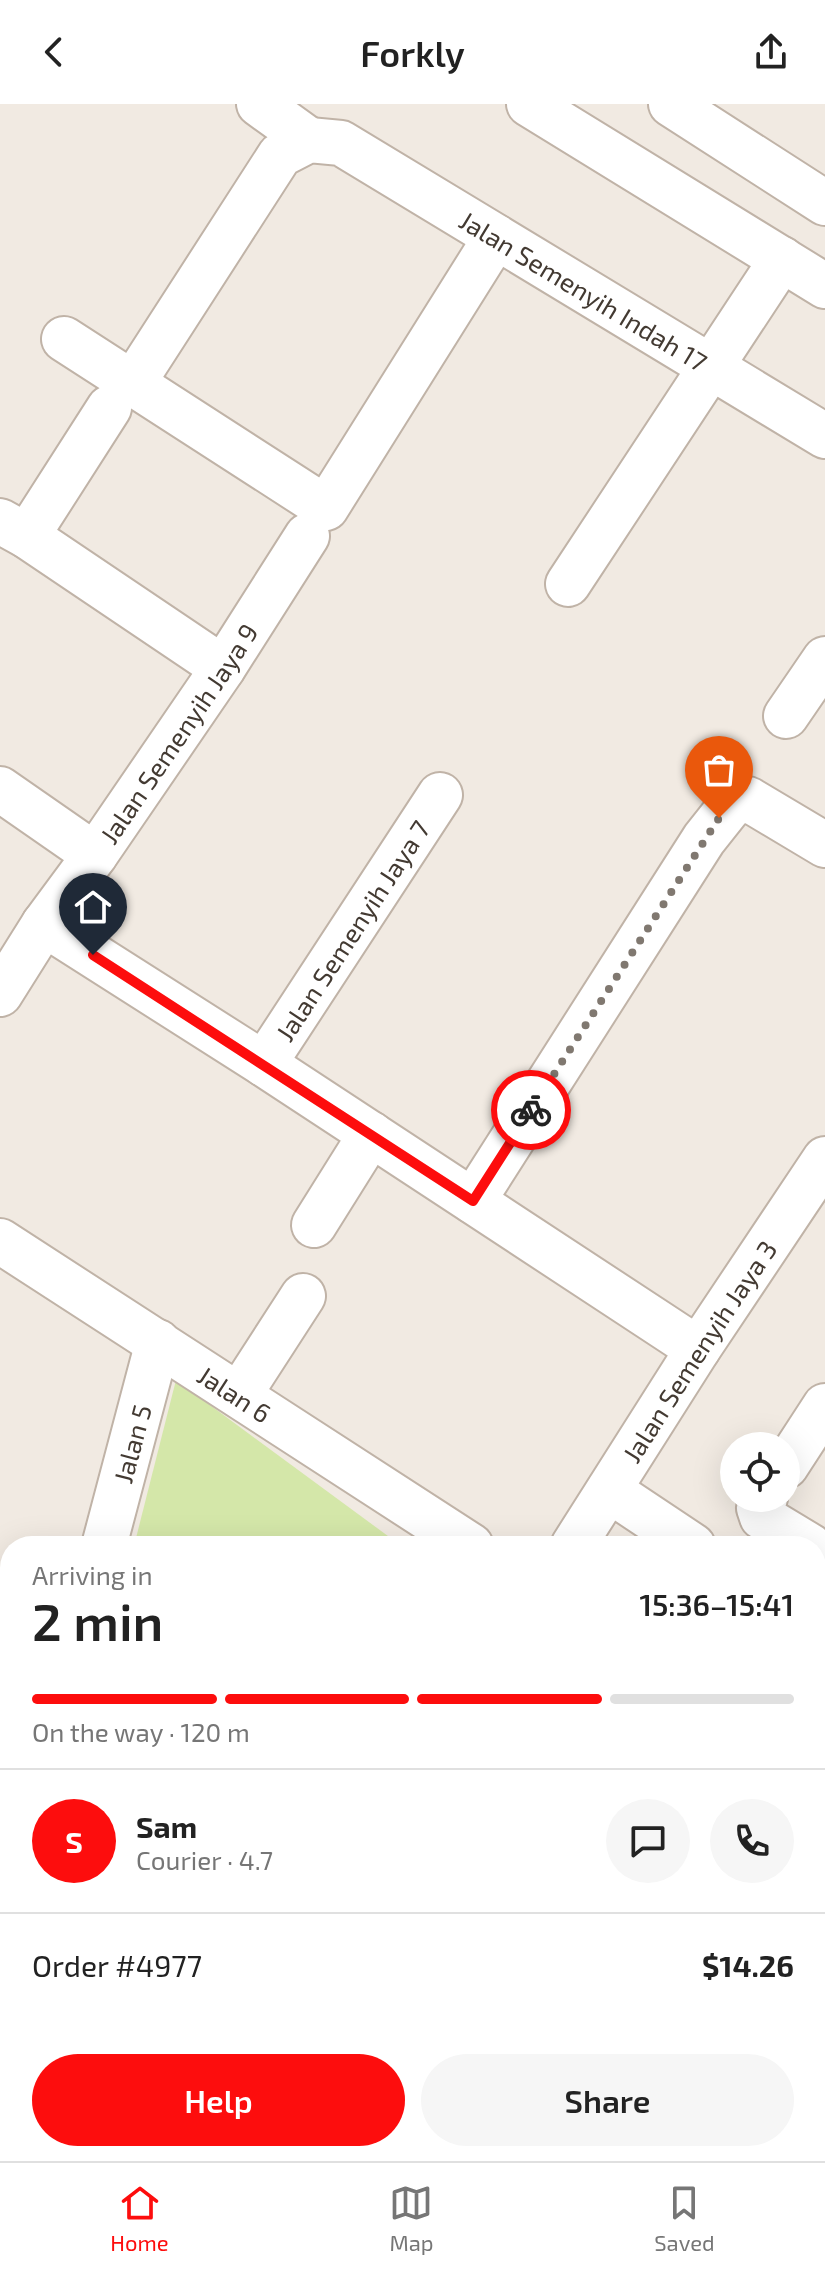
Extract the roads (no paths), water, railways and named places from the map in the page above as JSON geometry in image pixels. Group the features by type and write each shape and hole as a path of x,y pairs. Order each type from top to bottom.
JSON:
{"street":[{"name":"Jalan Semenyih Indah 17","path":"259,104 496,237 825,436"},
{"path":"529,104 825,286"},
{"path":"688,109 825,203"},
{"path":"223,668 14,528 121,396 280,155 325,141"},
{"name":"Jalan Semenyih Jaya 9","path":"44,924 223,668 496,237"},
{"path":"568,584 782,259"},
{"path":"64,339 121,396 316,522"},
{"path":"786,716 825,659"},
{"path":"0,789 95,855"},
{"name":"Jalan Semenyih Jaya 7","path":"264,1064 440,795"},
{"path":"473,1201 711,829 731,805 748,799 825,845"},
{"path":"0,994 44,924 264,1064 698,1349"},
{"path":"314,1225 371,1134"},
{"name":"Jalan Semenyih Jaya 3","path":"579,1536 698,1349 805,1214 825,1159"},
{"name":"Jalan 6","path":"0,1241 456,1536"},
{"path":"239,1395 303,1296"},
{"name":"Jalan 5","path":"107,1536 158,1342"},
{"path":"800,1444 825,1406"},
{"path":"609,1490 678,1536"},
{"path":"760,1512 762,1517 793,1536"}]}
